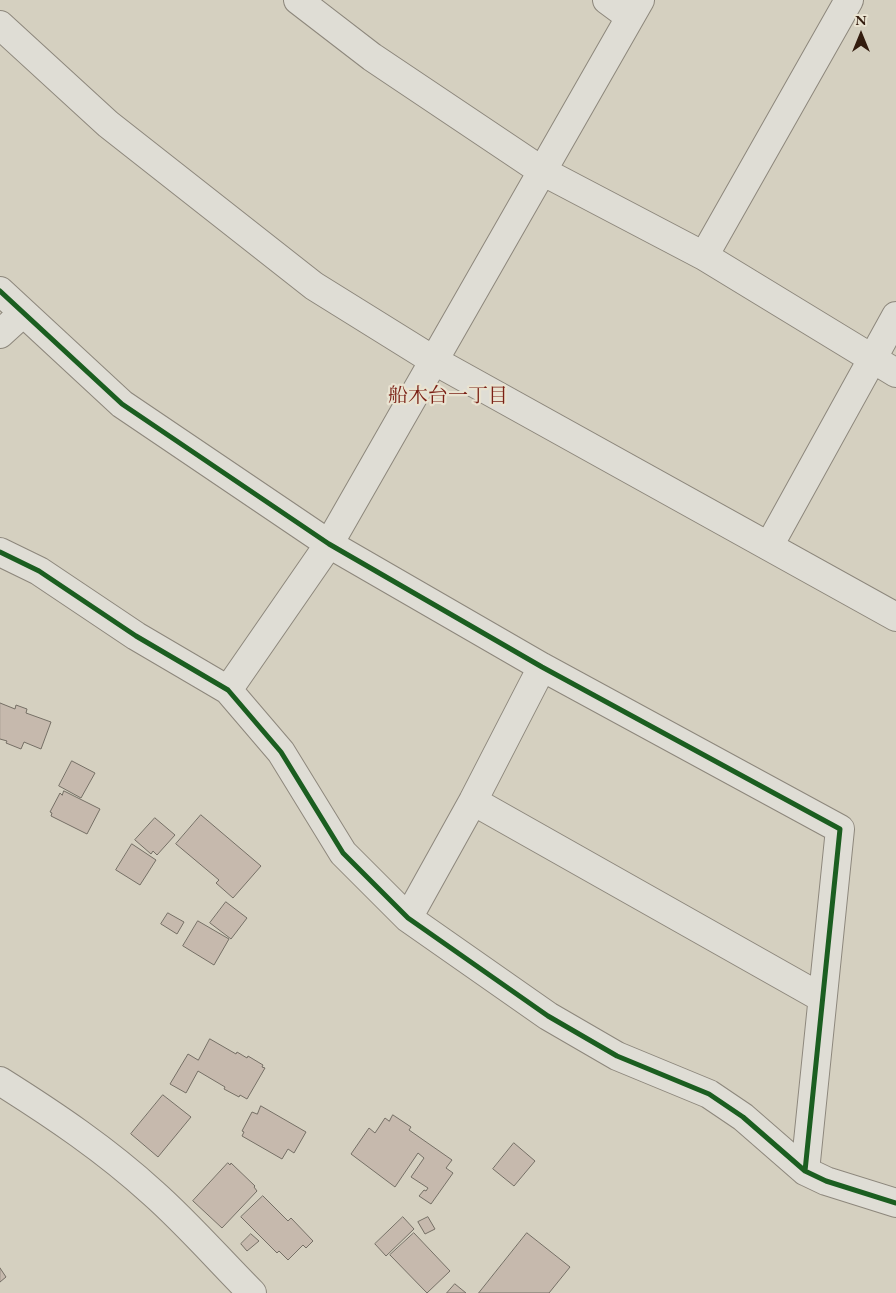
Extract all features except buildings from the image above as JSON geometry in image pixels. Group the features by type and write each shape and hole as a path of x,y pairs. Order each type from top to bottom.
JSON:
{"street":[{"path":"298,0 372,57 542,171 704,256 896,373"},
{"path":"228,690 329,544 635,8 606,0"},
{"path":"704,256 849,0"},
{"path":"0,25 108,124 314,286 433,360 896,617"},
{"path":"0,291 122,404 329,544 542,667 840,829 806,1171"},
{"path":"0,334 23,313"},
{"path":"769,546 896,316"},
{"path":"0,552 40,571 136,636 228,690 281,752 343,853 408,918 548,1016 617,1056 709,1094 743,1117 806,1171 826,1181 896,1202"},
{"path":"408,918 473,802 542,667"},
{"path":"473,802 822,998"},
{"path":"0,1081 57,1116 118,1162 154,1194 252,1293"}],"cycle path":[{"path":"0,291 122,404 329,544 542,667 840,829 805,1171"},
{"path":"0,552 39,571 136,636 228,690 281,752 343,853 408,918 548,1016 617,1056 709,1094 743,1117 805,1171 826,1181 896,1203"}],"district":[{"name":"船木台一丁目","path":"448,397"}]}
